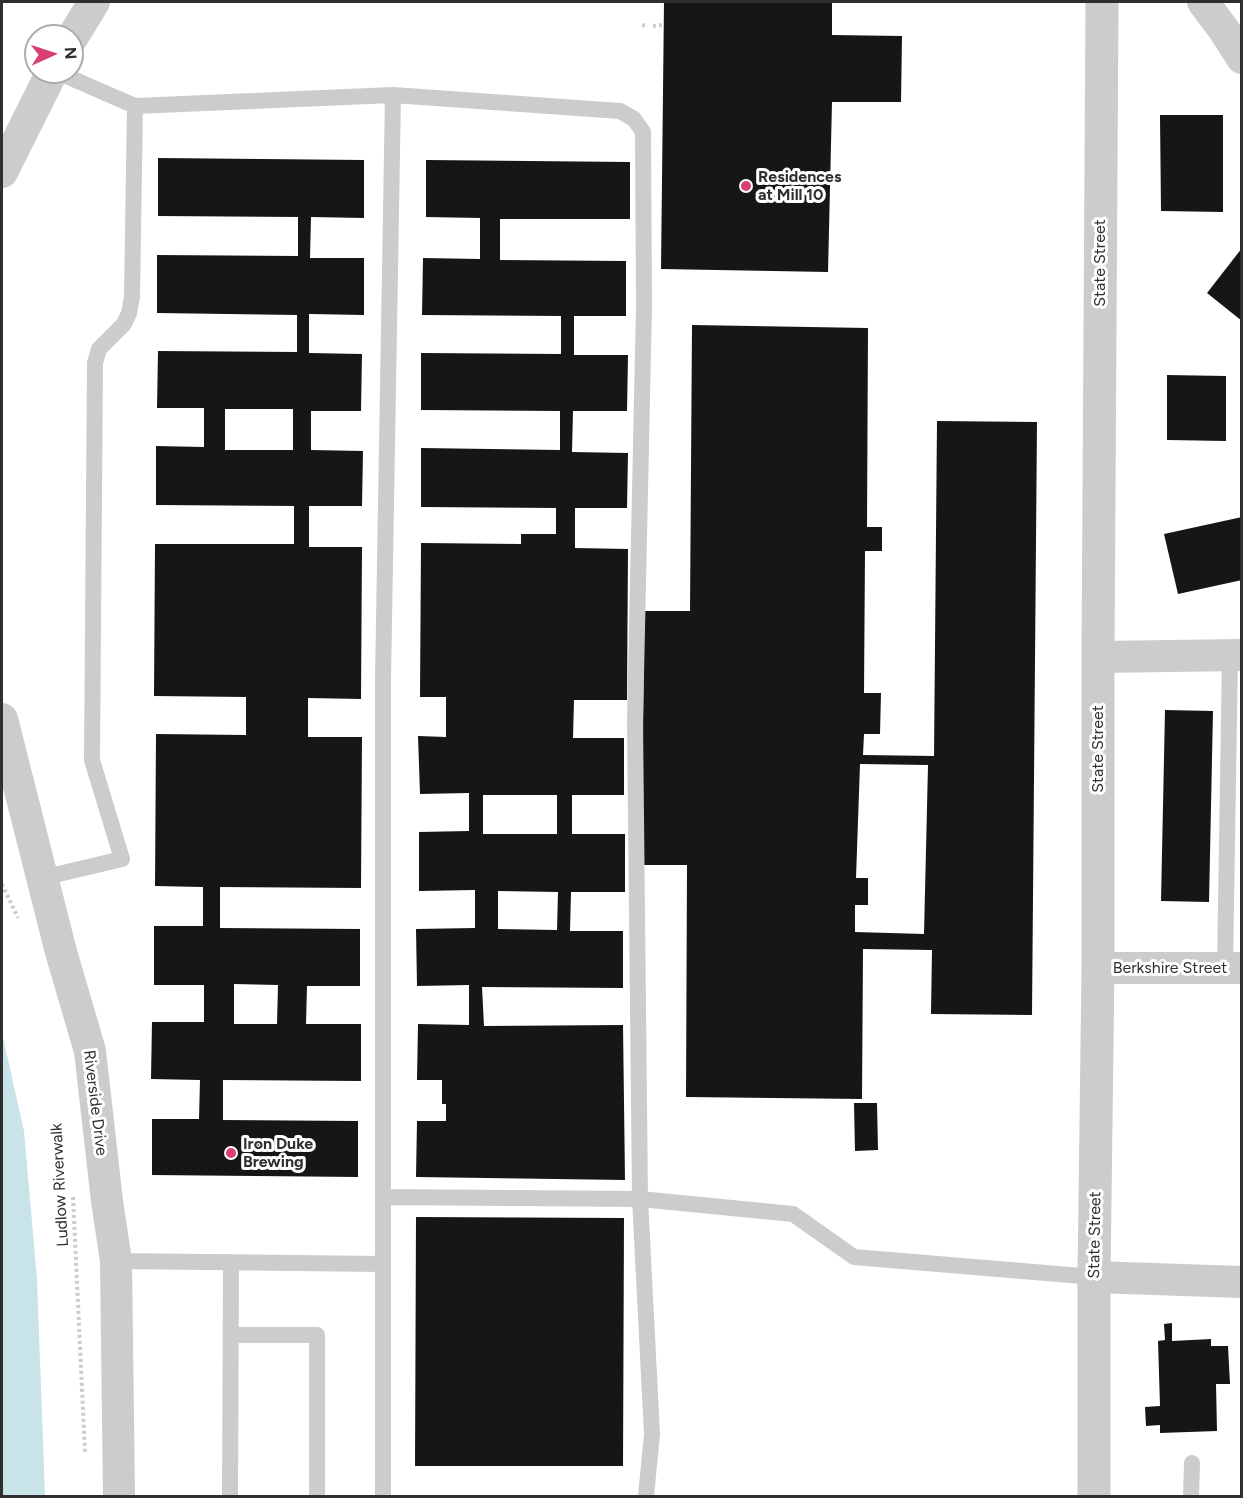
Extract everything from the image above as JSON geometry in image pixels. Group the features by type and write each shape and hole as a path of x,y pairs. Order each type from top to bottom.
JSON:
{"street":[{"path":"81,24 94,2"},
{"name":"State Street","path":"1094,1497 1102,2"},
{"path":"1203,2 1242,58"},
{"path":"2,172 46,84"},
{"path":"1098,657 1236,655"},
{"name":"Riverside Drive","path":"2,719 61,952 90,1051 116,1261 119,1497"},
{"name":"Berkshire Street","path":"1098,968 1233,968"},
{"path":"1094,1277 1242,1282"}],"lane":[{"path":"84,84 135,106 393,95 620,111 634,119 643,132 644,306 635,721 640,1199 652,1434 646,1497"},
{"path":"383,1497 383,679 393,95"},
{"path":"42,878 122,859 92,760 95,363 99,349 124,324 132,297 135,106"},
{"path":"1233,968 1236,655"},
{"path":"383,1197 640,1199 793,1214 854,1257 1094,1277"},
{"path":"116,1261 383,1264"},
{"path":"230,1497 231,1262"},
{"path":"231,1335 317,1335 316,1497"},
{"path":"1191,1497 1192,1463"}],"path":[{"path":"642,25 662,25"},
{"path":"2,884 21,923"},
{"name":"Ludlow Riverwalk","path":"72,1186 85,1462"}],"water":[{"path":"2,1033 24,1131 37,1279 45,1496 2,1496"}],"building":[{"name":"Residences at Mill 10","path":"664,2 832,2 832,35 902,36 901,102 832,102 828,272 661,269"},
{"path":"1160,115 1223,115 1223,212 1161,211"},
{"path":"158,158 364,160 364,218 311,217 310,258 364,258 364,315 309,314 309,353 362,354 361,411 311,411 311,450 363,451 362,506 309,506 309,547 362,547 361,699 308,698 308,737 362,737 361,888 220,887 220,928 360,929 360,986 307,986 306,1024 361,1024 361,1081 223,1080 223,1120 358,1121 358,1177 152,1175 152,1119 199,1119 200,1080 151,1079 152,1022 204,1022 204,985 154,985 154,926 203,926 203,887 155,886 156,734 246,735 246,697 154,696 155,544 294,544 294,506 156,505 156,446 204,447 204,408 157,408 158,351 297,352 297,315 157,313 157,255 298,256 298,217 158,216","holes":["225,409 293,409 293,450 225,450","234,984 278,985 277,1024 234,1024"]},
{"path":"426,160 630,162 630,219 500,219 500,260 626,261 626,316 574,316 574,355 628,355 627,411 573,411 572,452 628,453 627,508 575,508 575,548 628,549 627,700 574,700 573,738 624,738 624,795 572,795 572,834 625,834 625,892 571,892 570,931 623,931 623,988 482,987 484,1026 623,1025 625,1180 416,1177 417,1121 446,1121 446,1104 442,1104 442,1080 417,1080 418,1024 469,1025 469,985 417,986 416,929 475,928 475,890 419,891 419,832 469,831 469,793 420,794 418,736 446,737 446,697 420,697 421,543 521,544 521,534 556,534 556,508 421,507 421,448 560,450 560,411 421,410 421,353 561,354 561,316 422,315 423,258 480,259 480,218 426,217","holes":["483,795 557,795 557,834 483,834","498,891 558,892 557,930 498,929"]},
{"path":"1242,248 1242,321 1207,293"},
{"path":"692,325 868,328 867,527 882,527 882,551 865,551 864,693 881,693 880,734 864,734 863,755 934,756 937,421 1037,422 1032,1015 931,1014 932,950 863,949 862,1099 686,1097 687,865 642,865 644,611 690,611","holes":["860,764 928,765 924,934 855,932 855,905 868,905 868,878 856,878"]},
{"path":"1167,375 1226,376 1226,441 1167,440"},
{"path":"1242,517 1242,580 1178,594 1164,534"},
{"path":"1165,710 1213,711 1209,902 1161,901"},
{"path":"854,1103 877,1103 878,1150 855,1151"},
{"path":"416,1217 624,1218 623,1466 415,1466"},
{"path":"1172,1323 1172,1341 1211,1339 1211,1346 1228,1346 1230,1384 1216,1384 1217,1431 1160,1433 1160,1425 1146,1426 1145,1407 1160,1406 1158,1341 1165,1340 1164,1324"}],"place":[{"name":"Residences at Mill 10","path":"746,186"},
{"name":"Iron Duke Brewing","path":"231,1153"}]}
